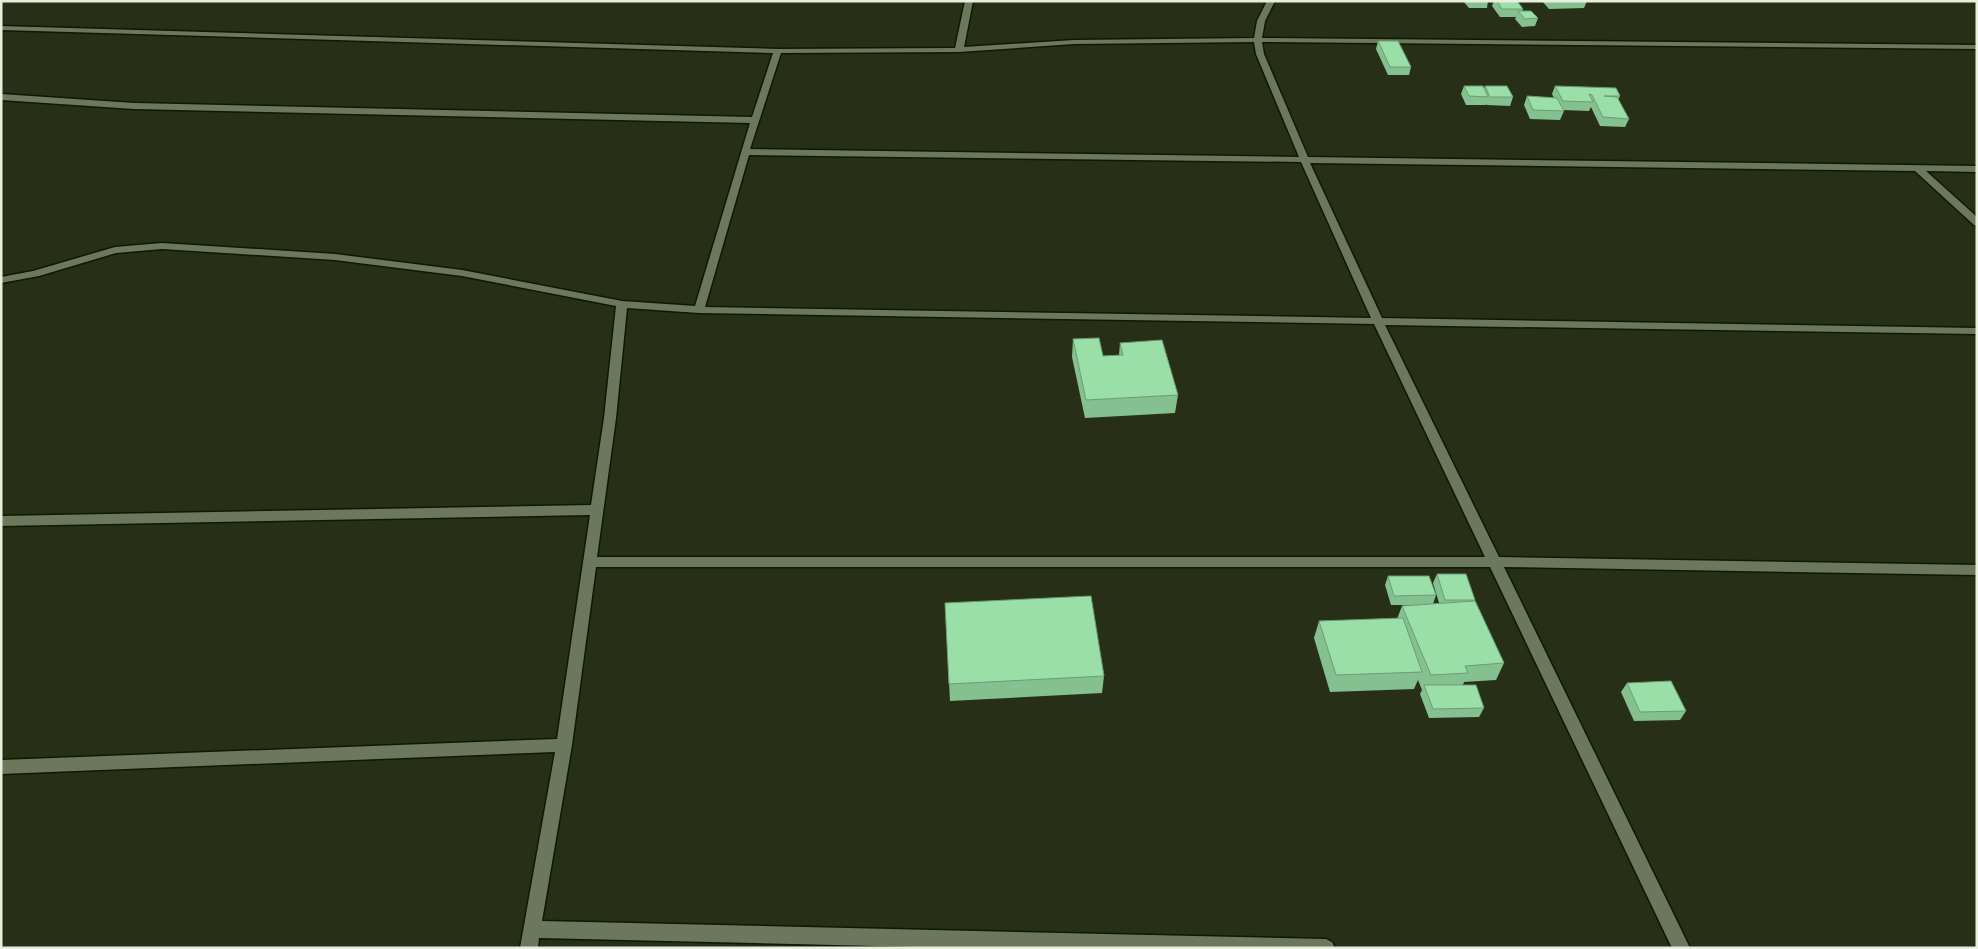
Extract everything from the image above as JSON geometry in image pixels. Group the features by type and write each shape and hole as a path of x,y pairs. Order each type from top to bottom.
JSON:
{"street":[{"path":"959,50 968,1"},
{"path":"1271,1 1259,22 1257,40 1260,54 1304,159 1378,322 1681,948"},
{"path":"1,28 778,51 959,50 1074,42 1257,40 1977,48"},
{"path":"699,310 745,152 778,51"},
{"path":"1,97 126,105 756,120"},
{"path":"745,152 1977,169"},
{"path":"1917,168 1977,223"},
{"path":"1,280 35,274 115,250 162,246 334,257 462,273 622,304 699,310 1977,331"},
{"path":"529,948 564,745 610,418 622,304"},
{"path":"1,521 597,510"},
{"path":"590,562 1494,562 1977,570"},
{"path":"1,767 564,745"},
{"path":"532,929 1326,948"}],"building":[{"path":"1497,1 1517,1 1523,9 1502,9"},
{"path":"1518,11 1531,11 1538,18 1525,19"},
{"path":"1378,41 1398,41 1411,67 1390,67"},
{"path":"1464,86 1483,86 1488,97 1469,96"},
{"path":"1485,86 1507,86 1513,97 1490,97"},
{"path":"1555,86 1616,88 1620,96 1604,96 1617,97 1629,119 1603,117 1592,95 1589,94 1593,102 1563,101"},
{"path":"1527,96 1557,98 1564,111 1533,110"},
{"path":"1099,338 1103,356 1123,355 1120,343 1162,340 1178,395 1086,400 1073,339"},
{"path":"1437,574 1466,574 1475,600 1445,600"},
{"path":"1388,576 1429,576 1436,595 1394,596"},
{"path":"1091,596 1104,676 949,684 945,603"},
{"path":"1475,601 1504,663 1465,666 1468,673 1431,675 1402,606"},
{"path":"1403,618 1422,672 1336,675 1319,621"},
{"path":"1671,681 1686,711 1640,712 1627,683"},
{"path":"1424,685 1476,685 1484,708 1433,709"}]}
